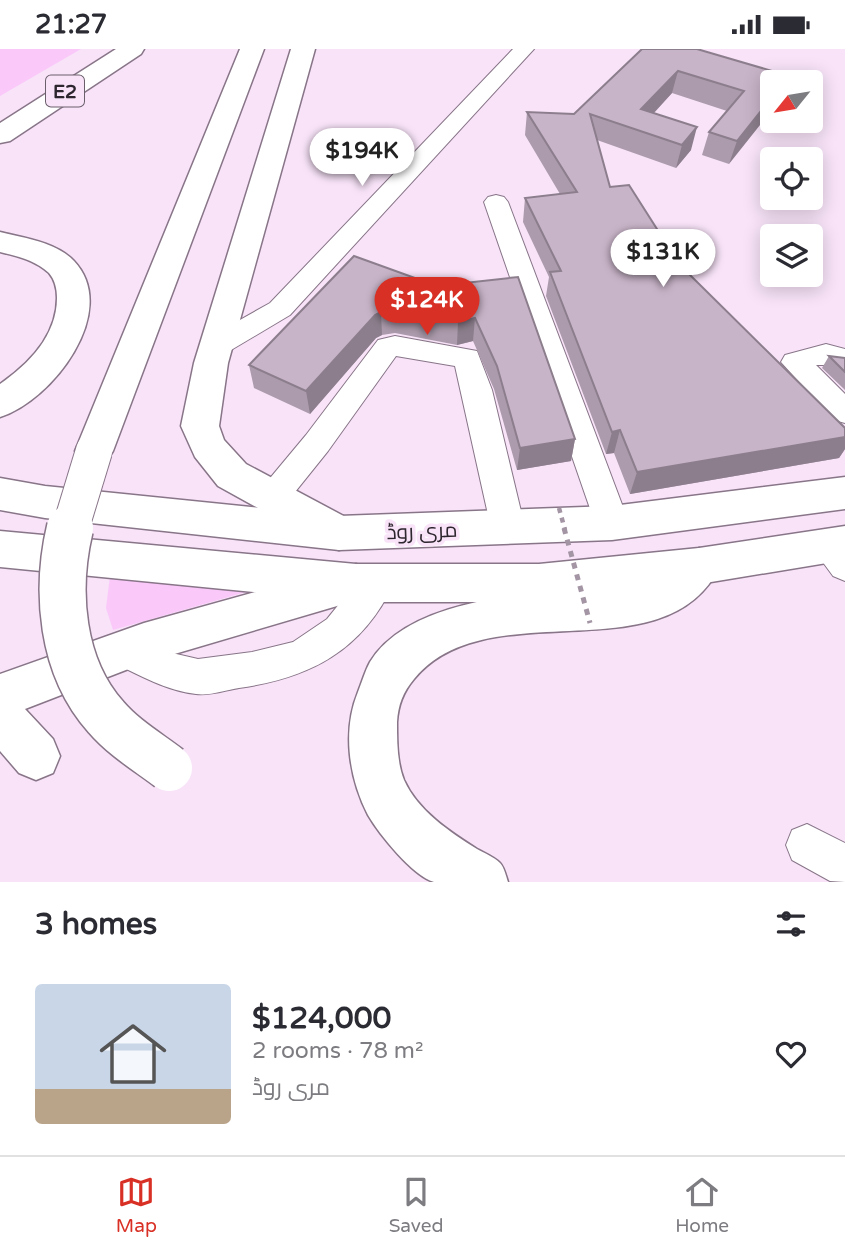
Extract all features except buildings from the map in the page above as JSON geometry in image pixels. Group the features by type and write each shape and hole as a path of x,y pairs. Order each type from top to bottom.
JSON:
{"main road":[{"name":"E2","path":"0,110 98,49"},
{"name":"E2","path":"0,135 132,49"},
{"path":"169,768 113,725 97,706 85,685 64,627 61,575 67,541 94,451 252,49"},
{"path":"303,49 216,347 201,426 208,447 232,475 339,533"},
{"path":"0,241 36,250 54,261 69,278 77,295 72,325 47,366 0,403"},
{"name":"مری روڈ","path":"0,494 45,502 339,533 612,523 845,493"},
{"path":"0,549 366,583 539,583 839,552"},
{"path":"482,882 417,839 391,810 374,762 375,707 384,684 405,655 440,633 521,614 622,607 662,598 699,566"},
{"path":"0,696 125,650 366,583"},
{"path":"0,716 36,756"}],"street":[{"path":"216,347 280,309 523,49"},
{"path":"496,202 612,523"},
{"path":"272,498 312,454 334,418 388,347 395,346 467,358 477,390 508,528"},
{"path":"845,360 834,354 821,353 794,362 845,412"},
{"path":"807,845 845,866"}],"path":[{"path":"559,508 590,623"}],"shaded area":[{"path":"0,49 81,49 0,96"},
{"path":"110,576 253,590 113,630 106,608"}]}
